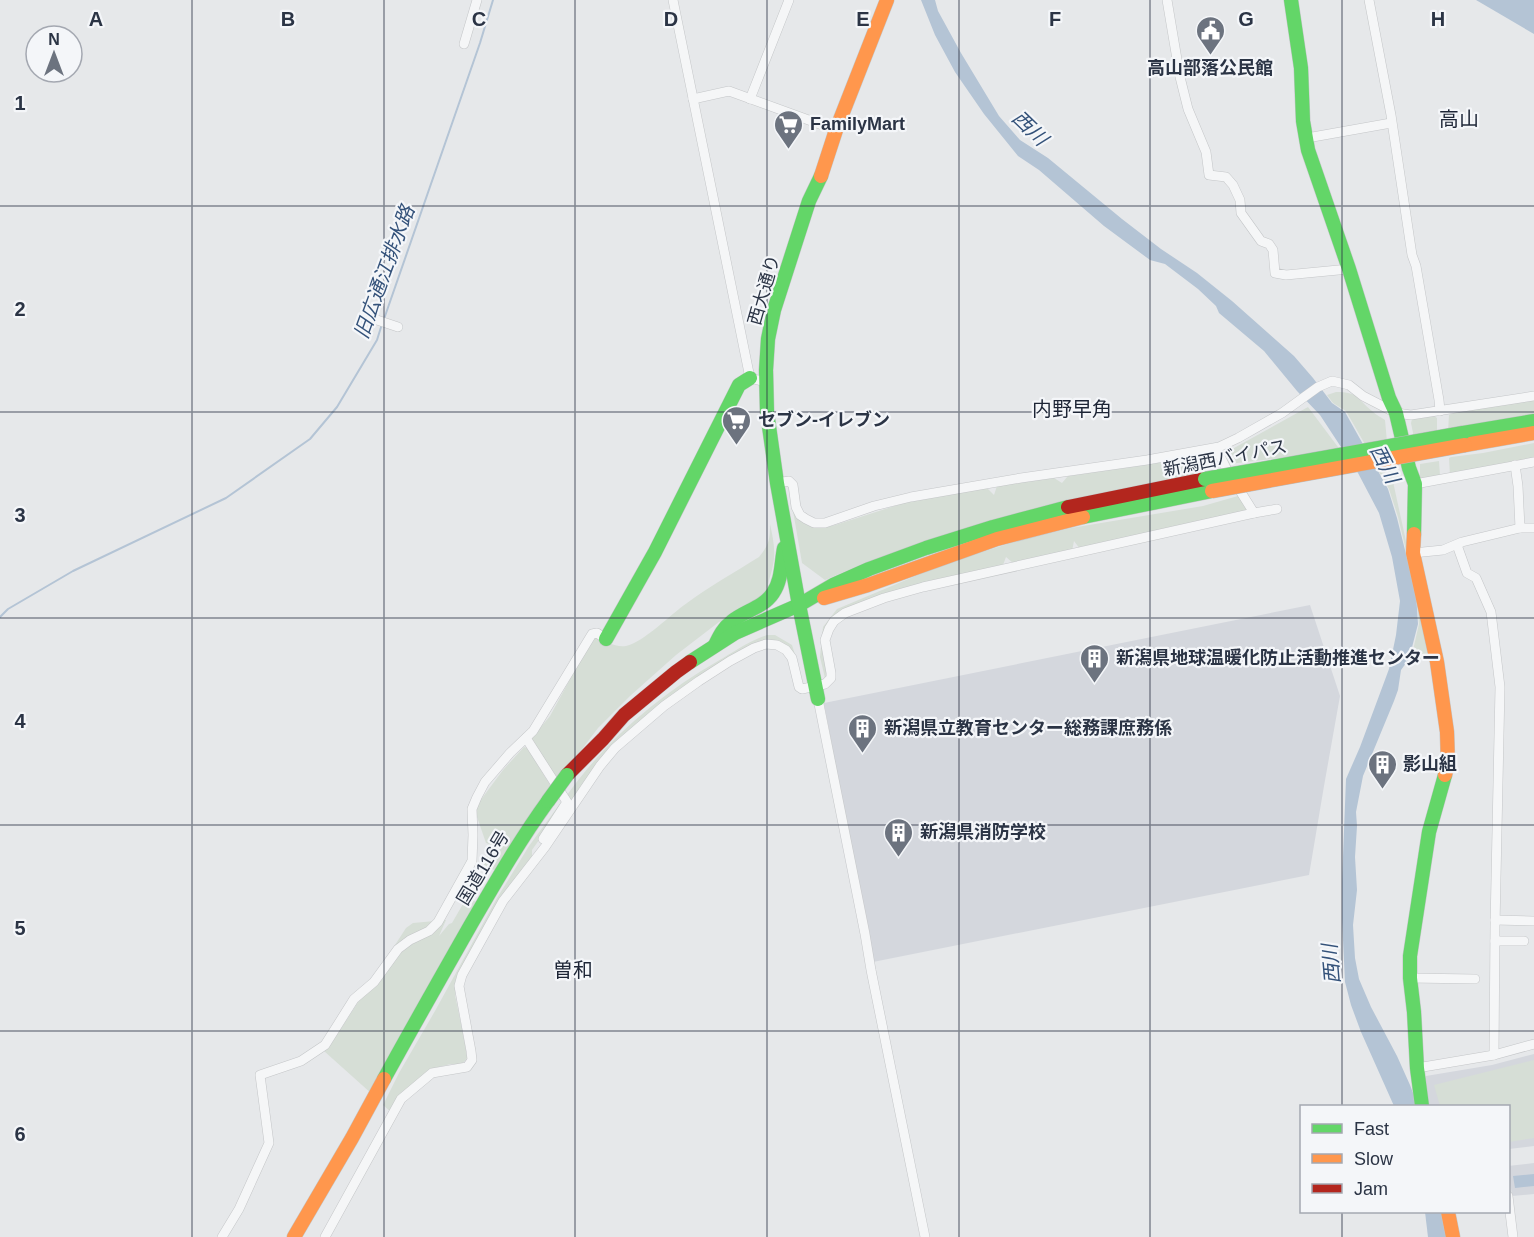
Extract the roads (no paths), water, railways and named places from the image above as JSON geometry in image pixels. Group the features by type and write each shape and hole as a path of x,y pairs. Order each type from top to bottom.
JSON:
{"main road":[{"name":"西大通り","path":"817,693 777,483 767,412 767,352 774,310 809,201 818,184 836,130 887,0"},
{"path":"1291,0 1301,69 1303,121 1311,165 1396,413 1414,484 1413,553 1437,662 1447,732 1448,764 1429,832 1410,956 1417,1068 1422,1105"},
{"path":"606,639 655,552 740,385 750,378"},
{"name":"新潟西バイパス","path":"799,605 832,585 926,548 1065,508 1464,439 1534,421"},
{"name":"新潟西バイパス","path":"1464,439 1534,433"},
{"name":"新潟西バイパス","path":"799,605 845,592 998,539 1208,485"},
{"path":"715,645 731,622 767,601 772,595 780,577 782,555 787,539"},
{"name":"国道116号","path":"294,1237 500,874 529,827 567,775 624,715 676,672 735,633 799,605"},
{"path":"1448,1213 1453,1237"}],"street":[{"path":"464,44 477,0"},
{"path":"673,0 750,378 766,382"},
{"path":"750,99 789,0"},
{"path":"1167,0 1180,77 1188,109 1206,152 1209,175 1226,177 1233,185 1240,200 1241,213 1261,242 1269,244 1273,250 1275,273 1286,275 1348,269"},
{"path":"1369,0 1440,411"},
{"path":"693,99 729,91 836,130"},
{"path":"1307,138 1391,123"},
{"path":"371,318 398,327"},
{"path":"777,483 789,481 793,484 796,507 800,515 814,523 825,523 874,506 911,497 1216,448 1282,413 1318,387 1332,381 1349,385 1363,396 1396,413 1411,415 1534,396"},
{"path":"1216,448 1254,513"},
{"path":"1414,484 1534,462"},
{"path":"1515,465 1520,528"},
{"path":"817,693 831,678 825,640 834,621 845,613 884,598 923,587 1254,513 1277,510"},
{"path":"1413,553 1443,550 1462,542 1520,528 1534,528"},
{"path":"1457,545 1467,573 1476,578 1491,612 1500,687 1494,1055"},
{"path":"222,1237 239,1209 269,1143 260,1075 301,1061 325,1045 354,999 374,982 398,949 429,931 438,922 472,861 471,810 485,782 526,738 546,711 592,634 597,633 606,639"},
{"path":"325,1237 401,1100 432,1073 467,1066 472,1060 459,986 462,975 503,901 545,847 600,766 615,748 664,706 699,681 754,648 766,644 777,645 786,650 792,658 799,687 817,693"},
{"path":"817,693 925,1237"},
{"path":"526,738 567,802 540,844 545,847"},
{"path":"1495,920 1533,921"},
{"path":"1495,941 1524,941"},
{"path":"1410,978 1475,979"},
{"path":"1417,1068 1494,1055 1534,1044"},
{"path":"1510,1206 1513,1237"}],"water":[{"path":"921,0 935,0 938,11 961,53 999,116 1020,140 1048,158 1161,249 1197,273 1294,356 1332,403 1345,412 1388,489 1416,594 1418,624 1409,659 1401,670 1398,690 1363,776 1356,812 1357,890 1353,925 1359,979 1397,1056 1418,1105 1394,1105 1361,1032 1345,982 1342,882 1346,779 1389,669 1400,601 1392,557 1379,513 1358,473 1320,415 1264,351 1219,313 1216,306 1198,289 1165,264 1150,260 1104,226 1039,170 1018,156 984,114 955,72 935,35"},
{"path":"1476,0 1534,0 1534,34"},
{"path":"1534,1174 1534,1186 1515,1188 1513,1176"},
{"path":"1425,1213 1441,1213 1447,1237 1428,1237"}],"waterway":[{"name":"旧広通江排水路","path":"384,319 493,0"},
{"name":"旧広通江排水路","path":"0,617 8,609 73,571 226,498 310,439 337,407 377,340 382,324"}],"place":[{"name":"高山部落公民館","path":"1210,56"},
{"name":"FamilyMart","path":"789,150"},
{"name":"セブン-イレブン","path":"737,446"},
{"name":"新潟県地球温暖化防止活動推進センター","path":"1095,684"},
{"name":"新潟県立教育センター総務課庶務係","path":"863,754"},
{"name":"影山組","path":"1382,790"},
{"name":"新潟県消防学校","path":"899,858"}],"district":[{"name":"高山","path":"1459,119"},
{"name":"内野早角","path":"1072,409"},
{"name":"曽和","path":"573,970"}],"water label":[{"name":"西川","path":"1030,128"},
{"name":"西川","path":"1385,464"},
{"name":"西川","path":"1331,964"}]}
